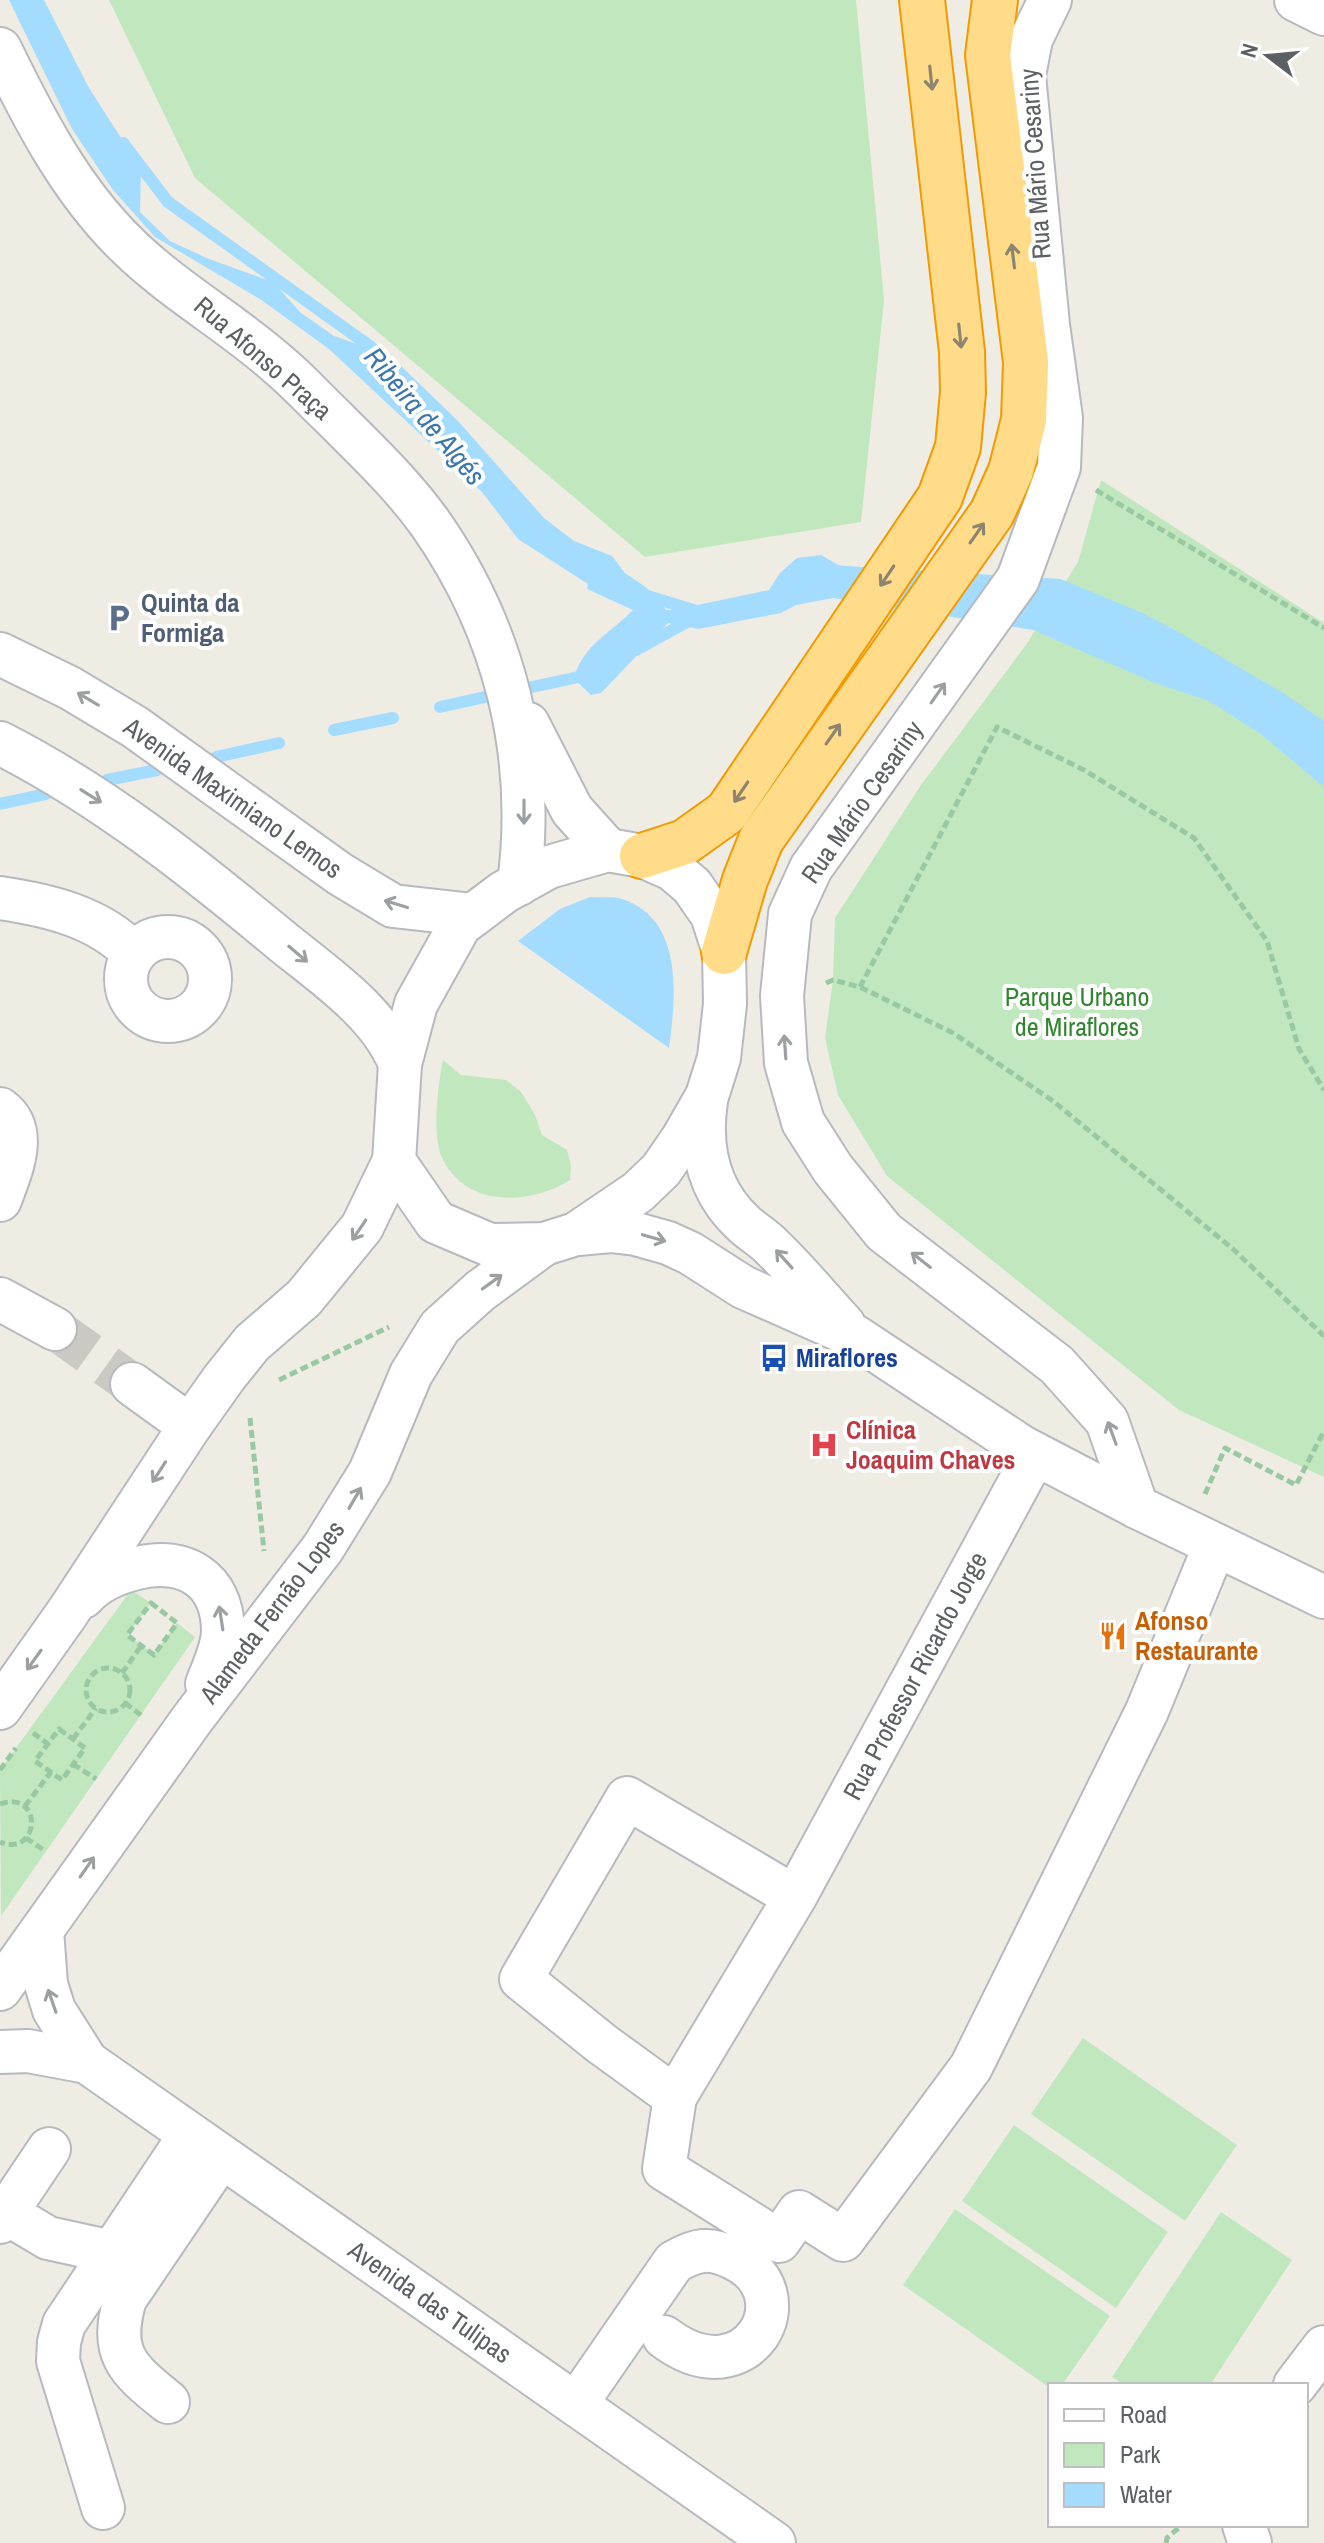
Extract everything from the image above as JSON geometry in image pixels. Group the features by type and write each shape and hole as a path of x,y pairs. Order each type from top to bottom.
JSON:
{"highway":[{"path":"625,853 685,842 727,812 940,497 958,447 963,392 962,352 922,0"},
{"path":"724,952 745,880 761,840 992,513 1011,471 1024,420 1026,362 988,55 995,0"}],"street":[{"name":"Rua Mário Cesariny","path":"1050,0 1031,39 1024,75 1048,325 1061,418 1059,467 1018,579 811,868 790,914 782,996 786,1063 803,1122 833,1169 884,1232 1057,1365 1097,1409 1107,1421 1137,1507"},
{"path":"1296,0 1324,14"},
{"name":"Rua Afonso Praça","path":"0,49 14,116 63,166 99,215 129,248 280,366 374,457 429,521 460,570 494,644 506,680 524,781 524,847 519,884"},
{"name":"Avenida Maximiano Lemos","path":"0,654 70,688 135,727 340,874 393,906 473,915"},
{"name":"Rua Afonso Praça","path":"506,680 572,810 625,853"},
{"path":"0,743 140,827 244,910 370,1018 392,1045 400,1064"},
{"path":"0,1708 68,1612 190,1426 236,1387 252,1343 304,1298 362,1227 394,1161 400,1064 416,1004 460,925 549,867 625,853 672,869 692,886 712,915 724,952 725,1004 719,1058 707,1096 702,1128 705,1161 719,1193 742,1222 771,1245 856,1337"},
{"path":"0,898 60,911 93,923 120,939 134,954"},
{"name":"Alameda Fernão Lopes","path":"0,1989 193,1718 323,1548 370,1472 411,1374 440,1327 480,1291 638,1192 661,1170 707,1096"},
{"path":"0,1109 11,1118 17,1144 0,1200"},
{"path":"394,1161 436,1222 490,1245 624,1232 668,1243 690,1253 743,1287 856,1337 1035,1454 1324,1597"},
{"path":"0,1299 55,1329"},
{"path":"132,1384 190,1426"},
{"name":"Rua Professor Ricardo Jorge","path":"675,2097 795,1897 1035,1454"},
{"path":"795,1897 627,1798 521,1979 675,2097 664,2169 779,2241 799,2212 843,2240 971,2067 1147,1711 1202,1538"},
{"path":"68,1612 92,1586 122,1571 150,1565 171,1565 193,1571 209,1585 219,1606 223,1632 215,1664 193,1718"},
{"name":"Avenida das Tulipas","path":"42,1930 46,1984 54,2010 87,2062 774,2543"},
{"name":"Avenida das Tulipas","path":"0,2052 28,2051 87,2062"},
{"path":"103,2508 58,2361 64,2324 112,2252 206,2146"},
{"path":"168,2402 133,2374 120,2348 118,2323 125,2299 206,2146"},
{"path":"49,2149 3,2218 48,2238 112,2252"},
{"path":"576,2404 674,2262 691,2252 715,2250 741,2262 761,2282 767,2309 761,2330 752,2345 731,2356 708,2357 680,2349 664,2337"},
{"path":"1297,2383 1324,2347"}],"path":[{"path":"1059,467 1324,628"},
{"path":"860,987 997,727 1084,770 1194,838 1267,941 1299,1049 1324,1090"},
{"path":"782,996 833,980 860,987 953,1033 1053,1101 1233,1249 1324,1336"},
{"path":"288,1594 267,1577 236,1387 420,1311 440,1327"},
{"path":"1202,1538 1225,1448 1296,1485 1324,1431"},
{"path":"151,1603 177,1623 154,1655 141,1646 127,1635 151,1603"},
{"path":"122,1673 141,1646"},
{"path":"102,1669 122,1673 129,1685 125,1703 110,1712 96,1708 87,1697 91,1677 102,1669"},
{"path":"132,1728 150,1702"},
{"path":"125,1703 141,1715"},
{"path":"73,1739 96,1708"},
{"path":"0,1770 29,1729 48,1744"},
{"path":"59,1729 73,1739 85,1748 62,1780 35,1761 59,1729"},
{"path":"73,1764 96,1779"},
{"path":"87,1791 105,1766"},
{"path":"25,1806 51,1771"},
{"path":"0,1804 12,1801 25,1806 32,1818 26,1838 13,1845 0,1842"},
{"path":"26,1838 45,1851 54,1839"},
{"path":"1166,2543 1180,2527"}],"green space":[{"path":"109,0 856,0 884,300 861,522 645,557 195,178"},
{"name":"Parque Urbano de Miraflores","path":"1101,480 1324,623 1324,1477 1179,1410 887,1176 838,1095 825,1038 833,980 835,918 921,785 1026,645 1078,562"},
{"path":"443,1060 461,1075 506,1080 521,1092 535,1115 542,1135 567,1150 570,1180 537,1194 501,1197 468,1187 454,1176 443,1160 437,1138"},
{"path":"131,1590 151,1603 128,1635 154,1654 177,1623 195,1637 1,1916 0,1770"},
{"path":"1083,2038 1237,2145 1185,2221 1031,2114"},
{"path":"1014,2125 1168,2232 1116,2308 962,2201"},
{"path":"955,2209 1110,2316 1063,2383 1048,2383 1048,2387 903,2285"},
{"path":"1221,2212 1292,2260 1211,2383 1121,2383 1112,2377"}],"water":[{"path":"9,0 44,0 89,88 141,169 140,212 170,241 273,282 301,313 334,336 383,353 400,365 458,421 544,518 574,541 612,556 625,573 647,588 666,610 769,590 780,573 797,558 821,555 846,566 1061,579 1175,630 1283,693 1324,721 1324,787 1262,735 1209,701 1155,683 1033,630 833,598 796,605 781,613 698,629 668,623 601,693 591,695 572,677 591,647 633,610 587,589 588,584 518,539 482,492 329,349 260,299 155,237 113,190 72,129"},
{"path":"590,897 618,898 642,909 666,941 674,984 669,1048 518,941 560,909"}],"waterway":[{"name":"Ribeira de Algés","path":"123,143 168,202 371,347 382,361"},
{"name":"Ribeira de Algés","path":"641,594 700,612"},
{"path":"636,650 694,618"},
{"path":"532,687 588,675"},
{"path":"440,707 485,697"},
{"path":"334,730 393,718"},
{"path":"216,757 279,743"},
{"path":"107,780 157,770"},
{"path":"0,804 46,794"}],"tunnel":[{"path":"55,1329 132,1384"}],"place":[{"name":"Quinta da Formiga","path":"119,618"},
{"name":"Miraflores","path":"774,1358"},
{"name":"Clínica Joaquim Chaves","path":"824,1445"},
{"name":"Afonso Restaurante","path":"1113,1636"}]}
